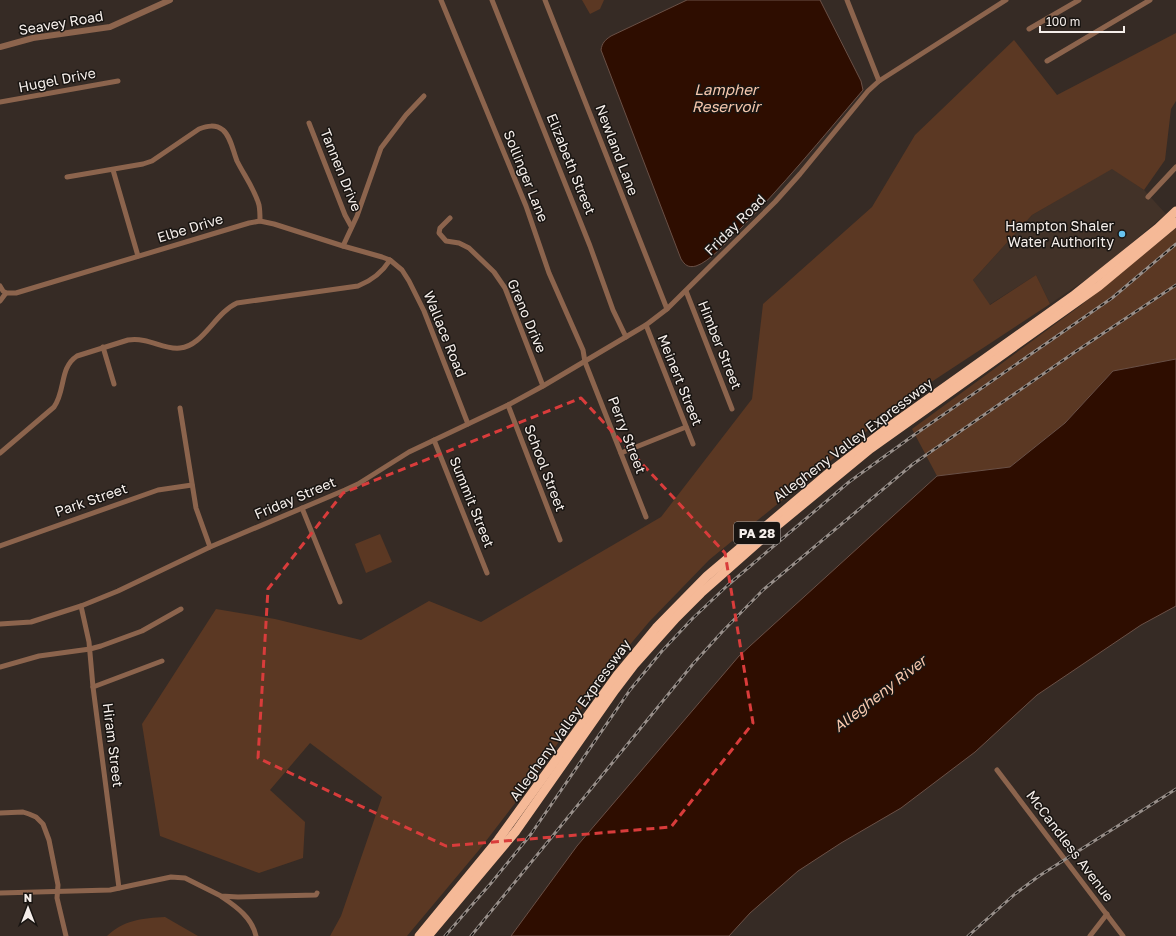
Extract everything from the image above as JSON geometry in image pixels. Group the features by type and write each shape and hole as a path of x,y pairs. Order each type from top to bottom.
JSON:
{"highway":[{"name":"Allegheny Valley Expressway","path":"419,936 498,840 618,674 656,628 708,576 831,470 1073,296 1176,212"},
{"name":"Allegheny Valley Expressway","path":"428,936 516,830 634,665 676,618 701,593 779,524 858,459 1099,286 1176,222"}],"street":[{"name":"Seavey Road","path":"0,48 33,38 110,27 170,0"},
{"name":"Sollinger Lane","path":"441,0 526,206 549,273 583,350 585,362"},
{"name":"Elizabeth Street","path":"492,0 590,246 613,310 626,336"},
{"name":"Newland Lane","path":"545,0 667,309"},
{"path":"847,0 879,81"},
{"name":"Friday Road","path":"585,362 646,325 667,309 686,291 775,202 879,81 1006,0"},
{"path":"1029,29 1078,0"},
{"path":"1048,61 1150,0"},
{"name":"Hugel Drive","path":"0,102 118,81"},
{"path":"343,246 351,226 357,216 381,148 402,120 424,96"},
{"name":"Tannen Drive","path":"309,123 345,215 351,226"},
{"path":"67,177 113,170 152,161 200,129 207,126 213,126 223,130 229,139 237,161 256,197 259,205 260,221"},
{"path":"1148,197 1176,167"},
{"path":"113,170 138,256"},
{"name":"Greno Drive","path":"450,218 440,228 439,233 446,241 458,243 469,248 494,272 506,288 543,386"},
{"name":"Elbe Drive","path":"6,293 16,293 260,221 390,260"},
{"path":"0,453 54,407 59,398 66,368 71,360 77,356 136,339 143,339 171,348 184,348 201,338 226,309 237,303 358,286 370,281 385,267 390,260"},
{"name":"Wallace Road","path":"390,260 402,270 424,311 468,424"},
{"path":"0,286 6,293 0,301"},
{"name":"Himber Street","path":"686,291 732,408"},
{"name":"Meinert Street","path":"646,325 693,444"},
{"path":"103,348 114,384"},
{"name":"Friday Street","path":"0,624 31,622 81,606 118,591 210,547 358,484 394,460 508,405 585,362"},
{"name":"Perry Street","path":"585,362 646,517"},
{"name":"School Street","path":"508,405 560,540"},
{"path":"180,408 197,513 210,547"},
{"path":"621,453 686,427"},
{"name":"Summit Street","path":"434,440 487,573"},
{"name":"Park Street","path":"0,546 158,490 192,485"},
{"path":"302,508 340,602"},
{"name":"Hiram Street","path":"81,606 90,650 93,687 119,888"},
{"path":"0,667 39,656 90,650 142,631 181,609"},
{"path":"93,687 162,661"},
{"name":"McCandless Avenue","path":"998,770 1123,936"},
{"path":"0,813 23,812 40,820 46,830 58,885 57,898 66,936"},
{"path":"0,893 119,888 171,876 179,876 232,903 251,923 256,936"},
{"path":"220,896 316,895 317,893"},
{"path":"1090,936 1107,914"}],"highlighted area":[{"path":"581,398 725,553 753,723 671,827 446,846 258,758 268,589 343,493"}],"shaded area":[{"path":"582,0 604,0 600,9 590,14"},
{"path":"1176,33 1176,101 1171,109 1165,160 1144,190 1112,169 1032,215 973,280 990,305 1036,275 1050,304 910,396 709,560 649,622 607,672 529,785 479,850 407,936 330,936 341,916 382,797 310,743 270,790 305,822 303,858 259,873 160,836 142,724 216,609 275,619 361,640 429,601 481,622 661,517 752,399 763,304 872,207 915,135 1014,40 1057,95"},
{"path":"1112,168 1144,190 1166,214 1097,272 1050,304 1036,275 989,305 973,280 1032,215"},
{"path":"1176,228 1176,359 1113,371 1065,423 1010,467 937,476 912,429 1080,306"},
{"path":"380,534 392,562 366,573 355,544"},
{"path":"165,917 198,936 107,936 120,926 127,923 141,919"}],"water":[{"name":"Lampher Reservoir","path":"687,0 820,0 861,81 863,90 802,162 724,245 701,264 691,267 685,264 681,259 601,50 604,42 611,36"},
{"name":"Allegheny River","path":"1176,359 1176,606 1141,625 1037,695 975,752 901,808 841,843 798,871 750,913 729,936 511,936 577,846 739,656 937,476 1010,467 1065,423 1113,371"}],"railway":[{"path":"445,936 531,834 630,690 662,651 693,618 728,585 849,482 914,435 1112,298 1176,244"},
{"path":"471,936 693,664 763,590 913,464 1075,352 1176,285"},
{"path":"968,936 1015,894 1039,876 1176,789"}],"place":[{"name":"Hampton Shaler Water Authority","path":"1122,234"}]}
